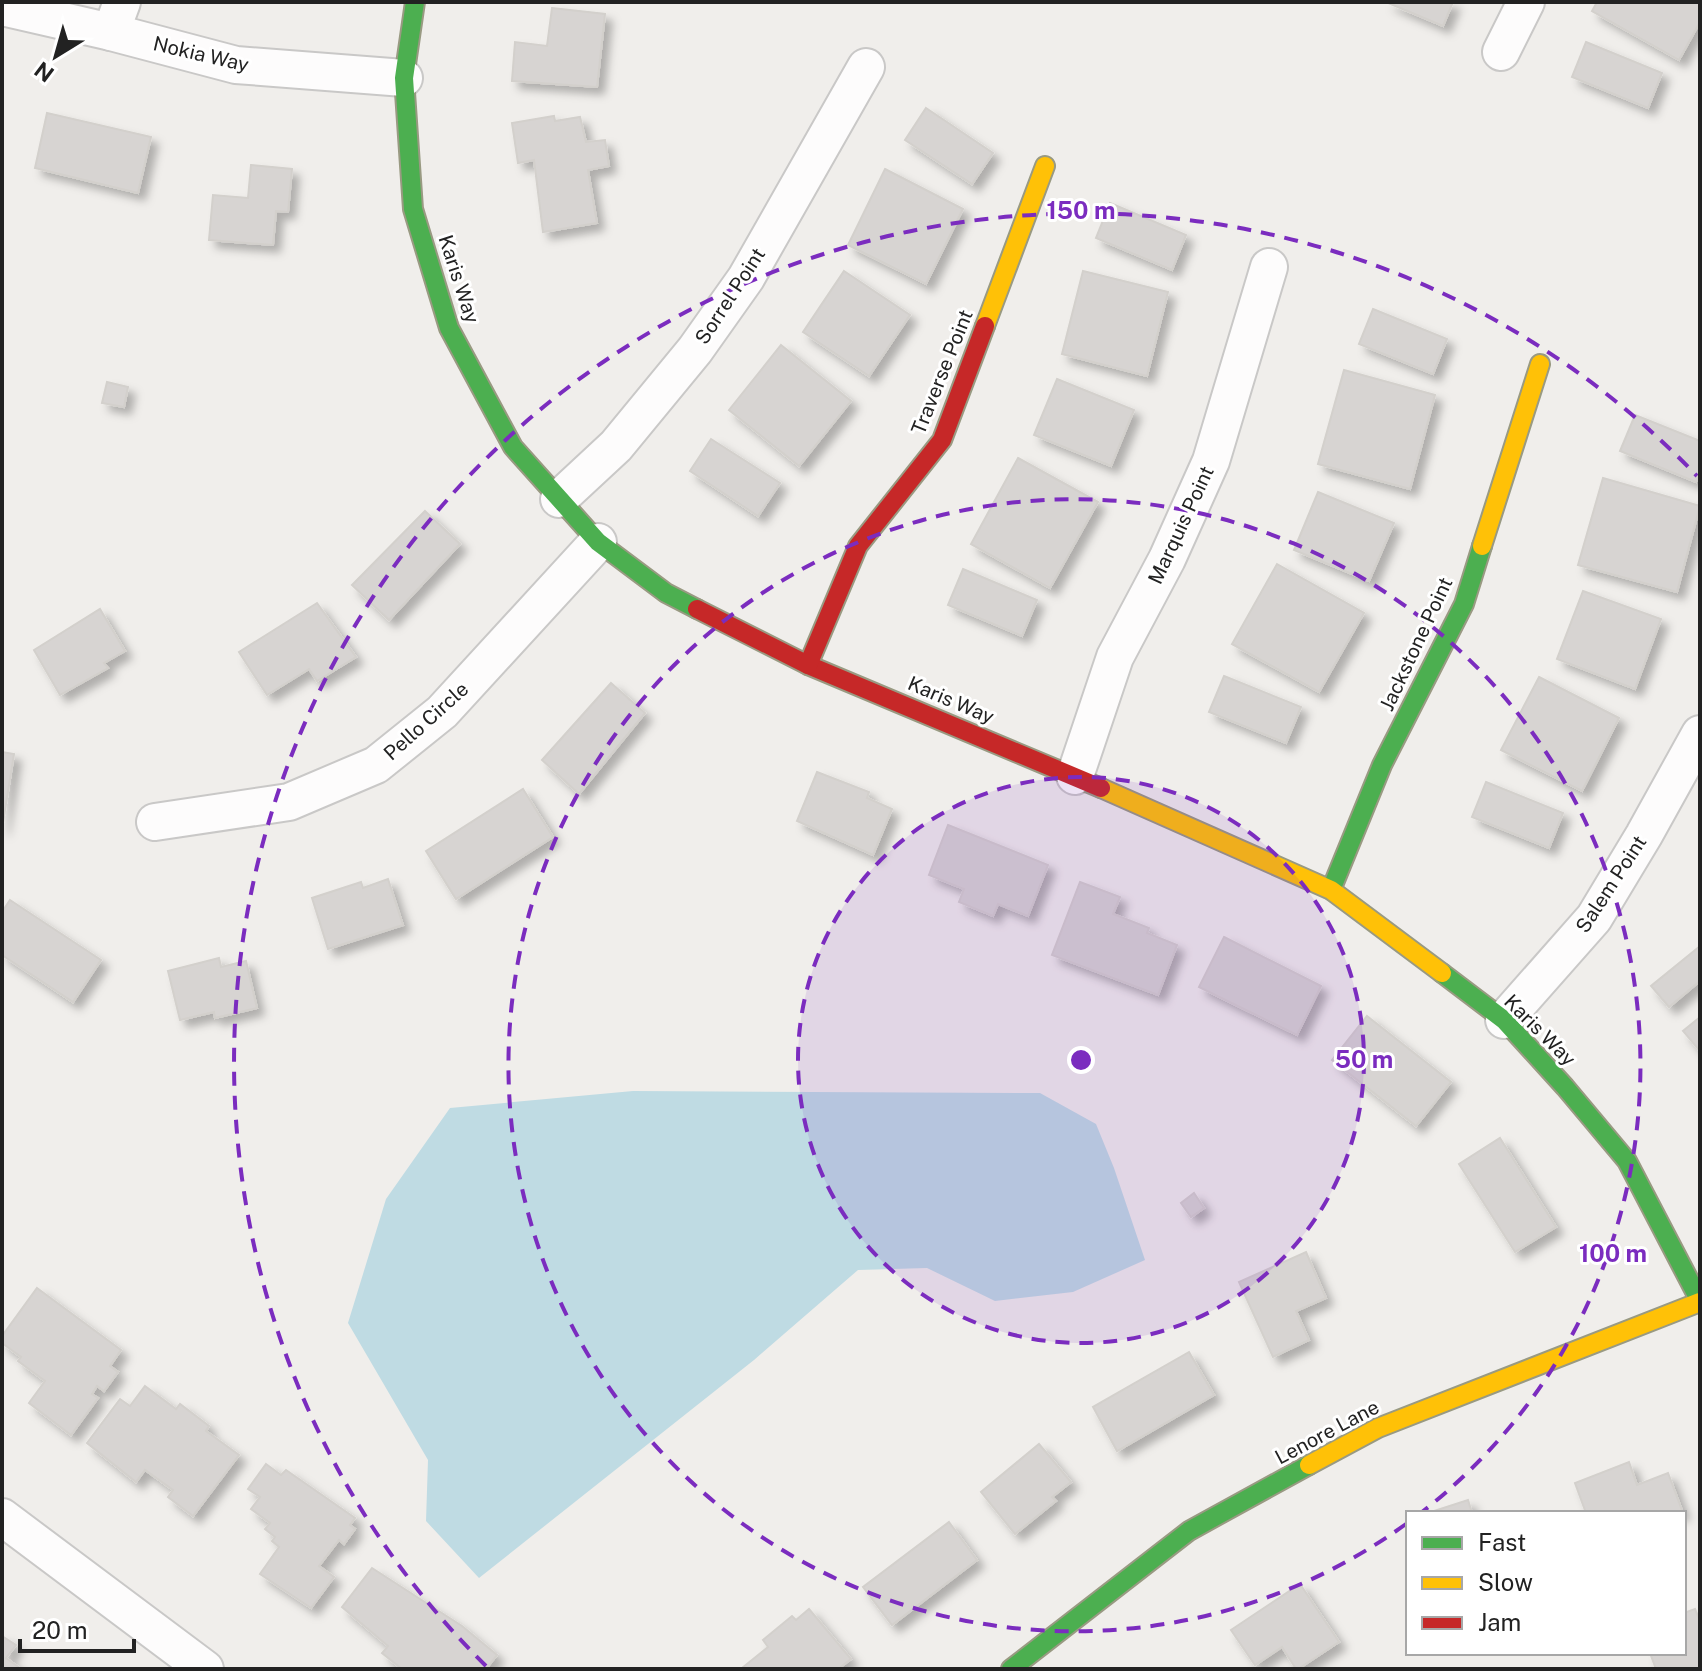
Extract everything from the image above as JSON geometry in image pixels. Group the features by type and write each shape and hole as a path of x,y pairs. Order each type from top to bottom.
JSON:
{"street":[{"name":"Karis Way","path":"415,2 404,78 413,209 449,328 513,447 598,542 666,593 808,665 1075,776 1331,890 1504,1020 1565,1087 1627,1161 1700,1301"},
{"path":"1501,52 1526,2"},
{"name":"Nokia Way","path":"2,7 116,17 236,65 404,78"},
{"name":"Sorrel Point","path":"559,499 616,446 695,350 738,290 866,67"},
{"name":"Traverse Point","path":"808,665 858,546 942,440 1045,166"},
{"name":"Marquis Point","path":"1075,776 1115,657 1167,559 1211,461 1269,267"},
{"name":"Jackstone Point","path":"1331,890 1382,765 1464,604 1540,364"},
{"name":"Pello Circle","path":"155,822 289,802 376,765 442,712 598,542"},
{"name":"Salem Point","path":"1504,1020 1594,918 1700,734"},
{"name":"Lenore Lane","path":"1011,1669 1189,1531 1364,1435 1700,1301"},
{"path":"2,1517 205,1669"}],"water":[{"path":"633,1091 1040,1093 1096,1124 1145,1260 1073,1292 995,1301 927,1268 858,1270 754,1360 479,1578 426,1521 428,1460 348,1323 386,1199 450,1108"}],"building":[{"path":"1386,2 1453,2 1443,26"},
{"path":"1597,2 1700,2 1700,22 1679,60 1592,11"},
{"path":"552,8 605,14 597,87 512,81 515,42 547,46"},
{"path":"1586,42 1662,73 1648,108 1572,77"},
{"path":"926,108 993,153 972,184 905,140"},
{"path":"47,113 151,137 138,193 35,168"},
{"path":"554,116 555,121 580,117 586,142 605,140 609,166 588,170 597,223 543,232 534,160 518,163 512,123"},
{"path":"251,165 292,169 288,212 276,211 273,245 209,240 213,195 248,198"},
{"path":"885,169 963,209 926,284 848,245"},
{"path":"1110,203 1186,235 1172,270 1096,238"},
{"path":"844,271 910,315 869,376 803,332"},
{"path":"1083,271 1168,292 1147,376 1062,354"},
{"path":"1373,309 1447,339 1433,374 1359,344"},
{"path":"781,345 851,401 799,466 729,410"},
{"path":"1344,370 1435,395 1410,489 1318,464"},
{"path":"1057,379 1134,410 1111,466 1034,435"},
{"path":"107,382 128,387 124,407 102,403"},
{"path":"1635,415 1700,441 1700,473 1696,482 1620,451"},
{"path":"711,439 780,483 758,516 690,471"},
{"path":"1018,458 1098,502 1050,588 971,544"},
{"path":"1603,478 1700,506 1677,592 1578,565"},
{"path":"1318,492 1394,523 1369,581 1294,550"},
{"path":"425,511 460,544 389,620 352,585"},
{"path":"1277,564 1364,613 1319,692 1232,644"},
{"path":"963,569 1037,600 1022,636 948,605"},
{"path":"1583,591 1661,619 1635,689 1557,659"},
{"path":"317,603 356,657 317,681 309,669 267,695 239,652"},
{"path":"100,609 125,651 104,663 108,668 60,695 34,650"},
{"path":"1224,676 1301,707 1286,743 1209,712"},
{"path":"1539,677 1619,718 1582,791 1501,750"},
{"path":"611,683 645,713 579,794 542,760"},
{"path":"2,752 14,754 2,829"},
{"path":"817,772 869,792 867,798 892,809 873,855 797,821"},
{"path":"1486,782 1563,813 1549,848 1472,817"},
{"path":"523,789 553,837 456,899 426,851"},
{"path":"948,825 1048,865 1028,916 998,904 993,916 959,902 964,889 929,875"},
{"path":"388,879 403,925 328,949 312,898 361,882 363,888"},
{"path":"1080,882 1120,897 1113,914 1149,928 1147,933 1177,945 1158,995 1052,955"},
{"path":"10,900 101,960 73,1002 2,955 2,912"},
{"path":"1224,937 1321,986 1297,1035 1199,987"},
{"path":"1700,946 1700,981 1669,1007 1651,986"},
{"path":"219,958 221,967 246,961 257,1008 215,1018 214,1012 180,1020 168,971"},
{"path":"1367,1016 1451,1082 1416,1126 1332,1060"},
{"path":"1700,1017 1700,1051 1683,1031"},
{"path":"1500,1138 1556,1227 1515,1252 1459,1164"},
{"path":"1194,1193 1204,1208 1191,1217 1181,1203"},
{"path":"1306,1252 1326,1298 1296,1311 1309,1340 1273,1357 1239,1282"},
{"path":"37,1288 121,1350 110,1366 118,1372 104,1391 97,1386 92,1394 98,1398 71,1435 29,1403 45,1381 18,1361 21,1357 2,1343 2,1336"},
{"path":"1189,1352 1214,1395 1117,1451 1093,1407"},
{"path":"145,1386 176,1409 180,1404 209,1426 206,1431 239,1455 193,1516 168,1497 173,1490 145,1470 136,1482 87,1443 120,1399 130,1406"},
{"path":"1039,1444 1071,1482 1052,1497 1056,1501 1015,1534 981,1492"},
{"path":"1629,1462 1637,1485 1668,1473 1682,1511 1585,1511 1575,1483"},
{"path":"266,1464 281,1475 286,1470 355,1518 350,1525 355,1529 344,1544 339,1540 319,1566 334,1577 311,1608 260,1574 279,1547 272,1541 275,1537 265,1529 270,1523 251,1509 260,1497 248,1489"},
{"path":"1468,1500 1471,1511 1434,1511"},
{"path":"949,1522 977,1560 892,1625 863,1587"},
{"path":"372,1568 462,1626 497,1655 486,1669 402,1669 382,1653 388,1646 342,1607"},
{"path":"1300,1584 1339,1642 1298,1669 1282,1647 1255,1665 1231,1630"},
{"path":"809,1609 851,1659 838,1669 742,1668 768,1647 763,1640 792,1616 796,1620"},
{"path":"1695,1609 1700,1621 1700,1669 1656,1669 1651,1655 1686,1655 1686,1612"},
{"path":"2,1636 16,1645 6,1658 21,1669 2,1669"}],"traffic: fast":[{"path":"415,2 404,78 413,209 449,328 513,447 598,542 666,593 697,609"},
{"path":"1331,890 1382,765 1464,604 1482,546"},
{"path":"1442,973 1504,1020 1627,1161 1700,1301"},
{"path":"1011,1669 1189,1531 1309,1465"}],"traffic: slow":[{"path":"985,326 1045,166"},
{"path":"1482,546 1540,364"},
{"path":"1101,788 1331,890 1442,973"},
{"path":"1309,1465 1378,1428 1700,1302"}],"traffic: jam":[{"path":"808,665 858,546 942,440 985,326"},
{"path":"697,609 808,665 1101,788"}]}
